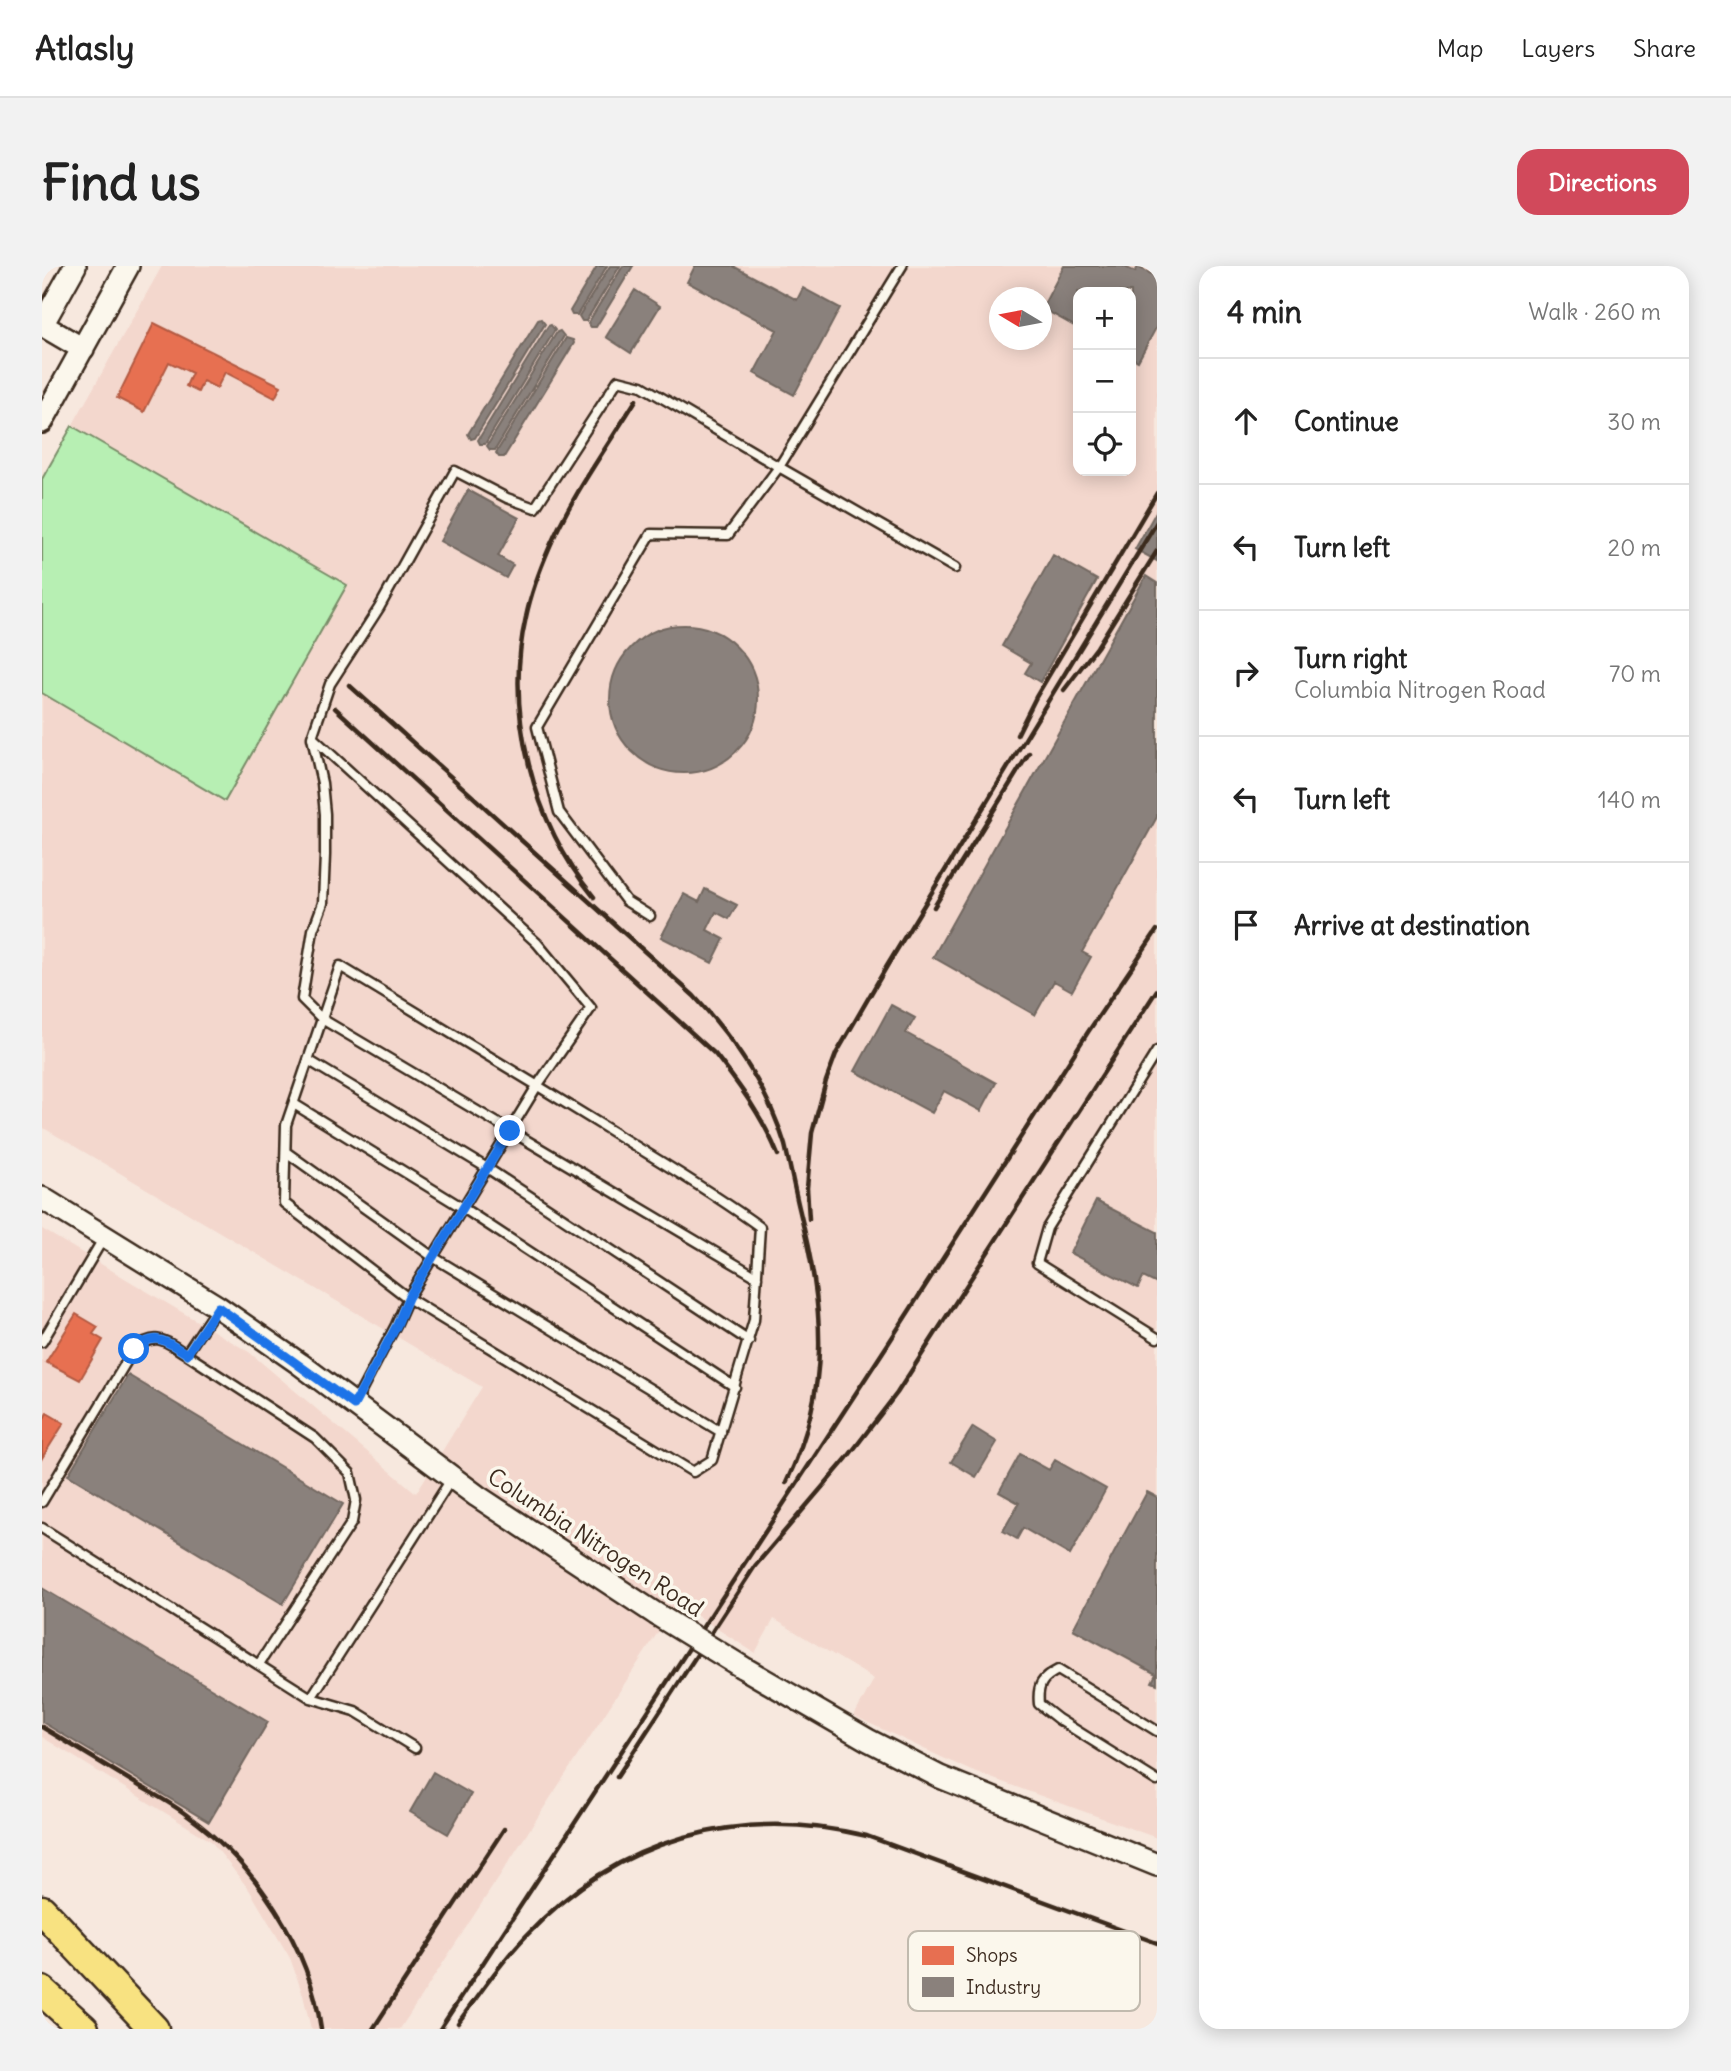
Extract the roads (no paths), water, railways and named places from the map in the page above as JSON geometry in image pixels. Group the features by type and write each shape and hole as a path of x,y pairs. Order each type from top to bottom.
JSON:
{"highway":[{"path":"42,1910 154,2029"},
{"path":"42,1992 84,2029"}],"street":[{"path":"75,266 42,325 83,349"},
{"path":"42,422 128,266"},
{"name":"Columbia Nitrogen Road","path":"42,1198 218,1307 533,1535 742,1667 929,1772 1157,1865"}],"lane":[{"path":"650,916 626,901 559,811 537,727 651,534 728,535 779,467 902,266"},
{"path":"757,1277 322,1019 302,999 313,930 323,903 325,855 322,783 312,737 330,684 379,608 455,471 507,498 535,508 618,380 642,386 955,568"},
{"path":"312,737 537,943 591,1008 537,1086 408,1298 397,1325 354,1405"},
{"path":"340,965 721,1200 760,1227 754,1320 712,1461 693,1472 408,1298 284,1203 286,1125 308,1060 340,965"},
{"path":"1157,1051 1047,1228 1037,1263 1157,1338"},
{"path":"308,1060 487,1168 749,1341"},
{"path":"294,1104 463,1208 735,1387"},
{"path":"286,1152 433,1257 721,1432"},
{"path":"42,1342 105,1236"},
{"path":"187,1354 218,1307"},
{"path":"42,1502 134,1349 153,1338 162,1339 187,1354 315,1438 349,1473 356,1500 352,1522 259,1664"},
{"path":"312,1698 452,1478"},
{"path":"42,1528 312,1698 355,1711 415,1748"},
{"path":"1157,1731 1058,1670 1044,1676 1037,1690 1039,1704 1157,1781"}],"railway":[{"path":"594,897 573,868 555,835 540,801 529,765 519,690 520,653 530,599 550,546 579,490 636,400"},
{"path":"1017,735 1036,697 1157,493"},
{"path":"809,1219 807,1188 812,1133 836,1054 1157,522"},
{"path":"1064,690 1097,647 1157,551"},
{"path":"349,685 694,996 736,1047 759,1085 785,1145 808,1245 818,1314 817,1380 811,1413 786,1483"},
{"path":"335,708 715,1054 750,1102 778,1155"},
{"path":"934,907 1029,753"},
{"path":"440,2029 1157,930"},
{"path":"617,1777 755,1566 847,1458 897,1393 1157,990"},
{"path":"42,1727 176,1808 236,1858 257,1883 292,1938 315,1998 321,2029"},
{"path":"458,2023 517,1945 562,1902 601,1874 641,1853 683,1838 727,1828 773,1825 819,1827 867,1836 1124,1931"},
{"path":"373,2029 504,1829"},
{"path":"1140,1937 1157,1943"}]}
